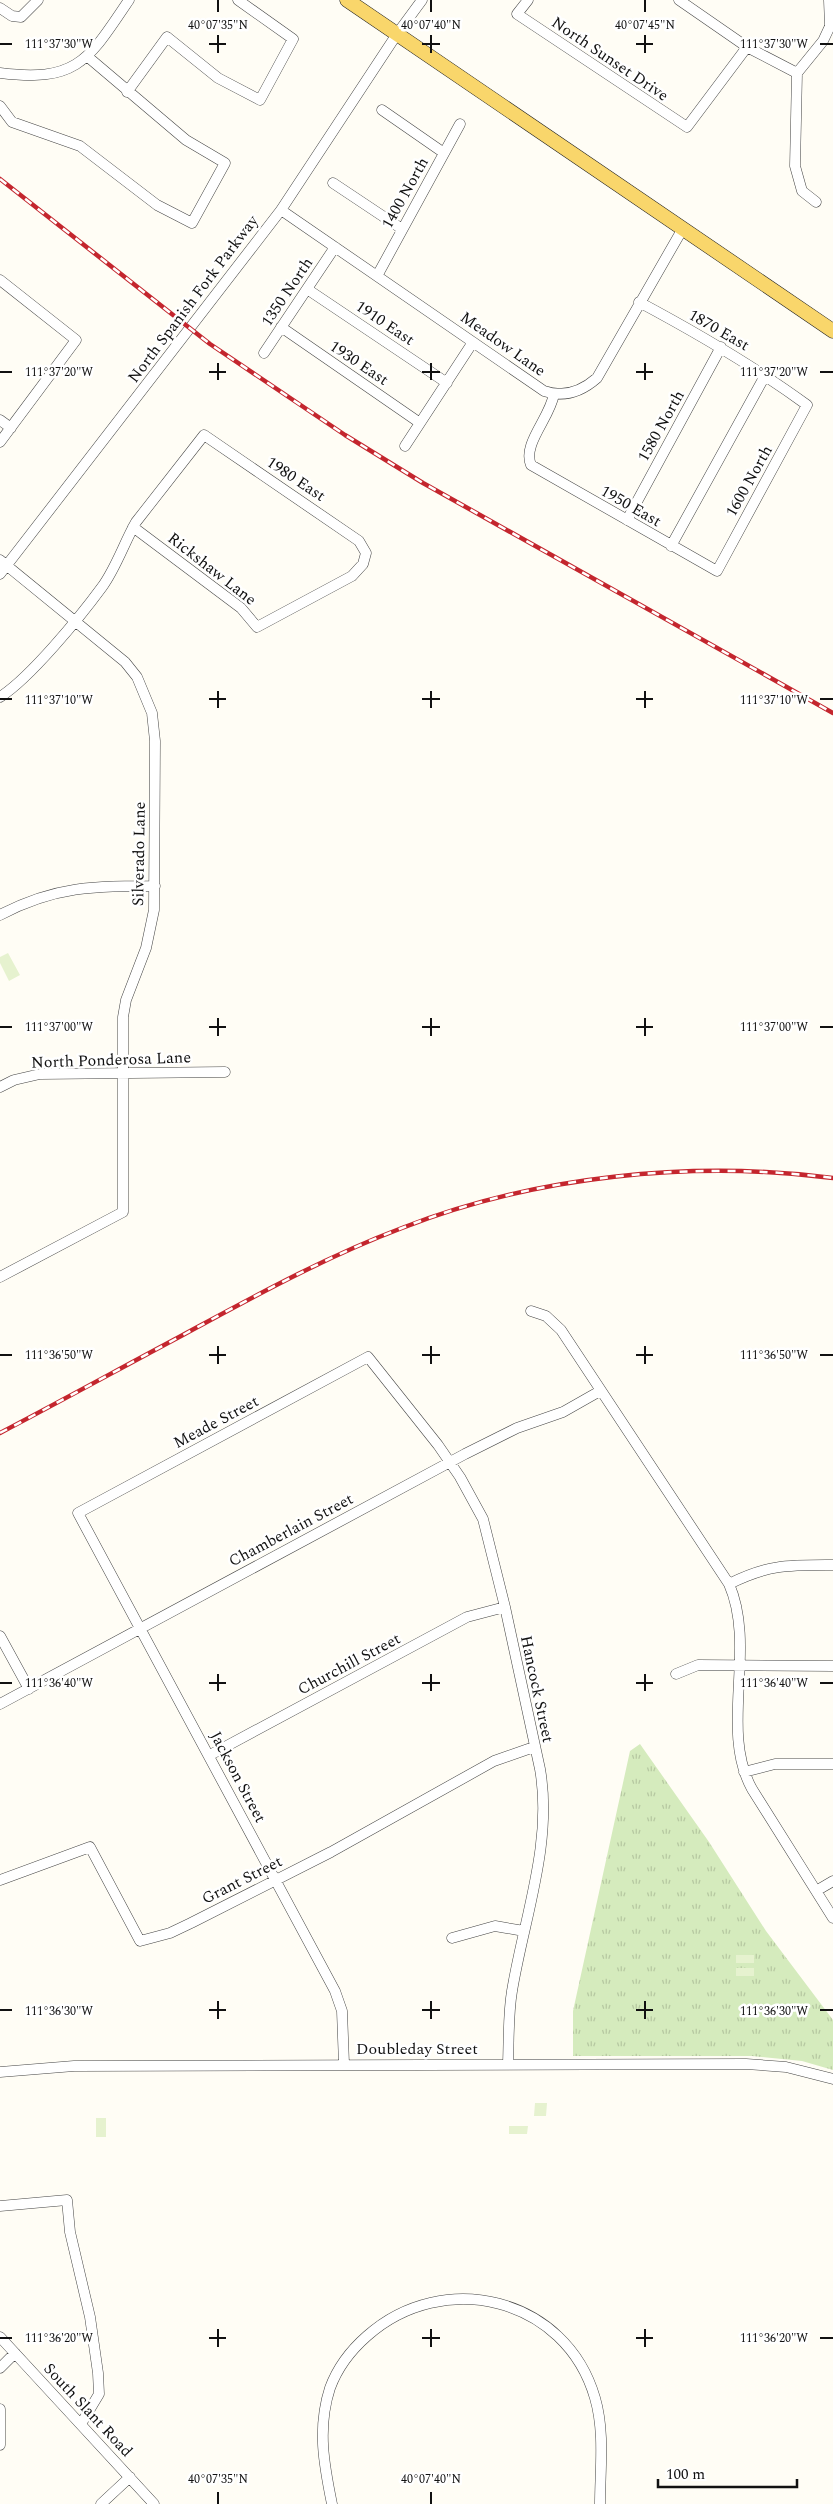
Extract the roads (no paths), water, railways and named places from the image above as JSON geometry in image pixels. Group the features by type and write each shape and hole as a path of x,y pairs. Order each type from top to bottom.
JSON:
{"main road":[{"path":"347,0 682,230 833,331"}],"street":[{"path":"0,8 12,16 21,17 38,0"},
{"path":"0,73 30,76 58,73 88,57 129,0"},
{"path":"127,92 167,37 218,78 260,100 293,39 238,0"},
{"name":"North Spanish Fork Parkway","path":"2,566 281,210 397,34 422,0"},
{"name":"North Sunset Drive","path":"528,0 517,14 687,128 747,47"},
{"path":"679,0 747,47 797,73"},
{"path":"816,202 802,191 795,166 797,73 823,41 830,26 829,0"},
{"path":"0,106 12,122 80,146 157,204 192,223 225,163 186,140 127,92 88,57"},
{"path":"382,110 444,153"},
{"name":"1400 North","path":"377,276 460,124"},
{"path":"333,183 402,229"},
{"name":"Meadow Lane","path":"281,210 544,391 554,394 566,394 585,388 597,378 682,230"},
{"name":"1350 North","path":"264,353 335,247"},
{"path":"0,280 76,340 0,442"},
{"name":"1910 East","path":"307,289 447,382"},
{"name":"1870 East","path":"639,302 766,374 807,405"},
{"name":"1930 East","path":"281,327 420,423"},
{"path":"405,446 473,342"},
{"name":"1580 North","path":"627,520 721,347"},
{"path":"672,546 766,374"},
{"name":"1950 East","path":"554,394 552,404 529,448 527,457 532,465 716,571"},
{"name":"1600 North","path":"716,571 807,405"},
{"path":"0,420 11,428"},
{"name":"1980 East","path":"133,527 204,435 359,540 366,553"},
{"path":"0,698 28,673 102,587 133,527"},
{"name":"Rickshaw Lane","path":"133,527 241,608 257,627 352,576 363,564 366,553"},
{"name":"Silverado Lane","path":"0,1277 123,1212 123,1017 126,1000 148,940 154,910 155,886 155,741 152,712 141,685 125,662 75,620 2,566"},
{"path":"0,915 38,898 68,889 155,886"},
{"name":"North Ponderosa Lane","path":"0,1087 14,1080 40,1074 226,1072"},
{"path":"531,1311 546,1316 557,1325 728,1584 739,1620 739,1747 744,1772 752,1789 833,1918"},
{"name":"Hancock Street","path":"368,1357 450,1462 483,1519 505,1607 543,1787 544,1812 541,1845 510,2004 508,2063"},
{"name":"Meade Street","path":"78,1513 368,1357"},
{"name":"Chamberlain Street","path":"0,1704 450,1462 517,1428 563,1412 600,1391"},
{"name":"Jackson Street","path":"78,1513 210,1755 335,1991 342,2010 344,2064"},
{"path":"728,1584 756,1571 773,1566 833,1565"},
{"name":"Churchill Street","path":"210,1755 467,1617 505,1607"},
{"path":"0,1636 29,1689"},
{"path":"676,1674 698,1666 833,1666"},
{"name":"Grant Street","path":"0,1880 90,1847 140,1941 191,1923 331,1852 494,1761 534,1747"},
{"path":"744,1772 775,1764 833,1764"},
{"path":"816,1892 833,1881"},
{"path":"452,1938 495,1926 524,1931"},
{"name":"Doubleday Street","path":"0,2072 60,2066 508,2063 759,2064 802,2070 833,2079"},
{"path":"0,2206 68,2200 70,2232 90,2317 98,2373 99,2394 81,2424"},
{"path":"332,2504 323,2456 322,2438 324,2416 331,2388 343,2364 358,2344 380,2324 400,2312 421,2304 448,2298 490,2300 529,2315 552,2332 570,2351 587,2377 595,2398 600,2424 600,2504"},
{"name":"South Slant Road","path":"0,2337 154,2504"},
{"path":"0,2368 15,2353"},
{"path":"0,2409 0,2446"},
{"path":"101,2504 130,2477"}],"railway":[{"path":"0,179 210,344 345,435 423,483 833,713"},
{"path":"0,1433 290,1278 373,1239 453,1210 505,1196 559,1185 669,1172 725,1171 833,1178"}]}
